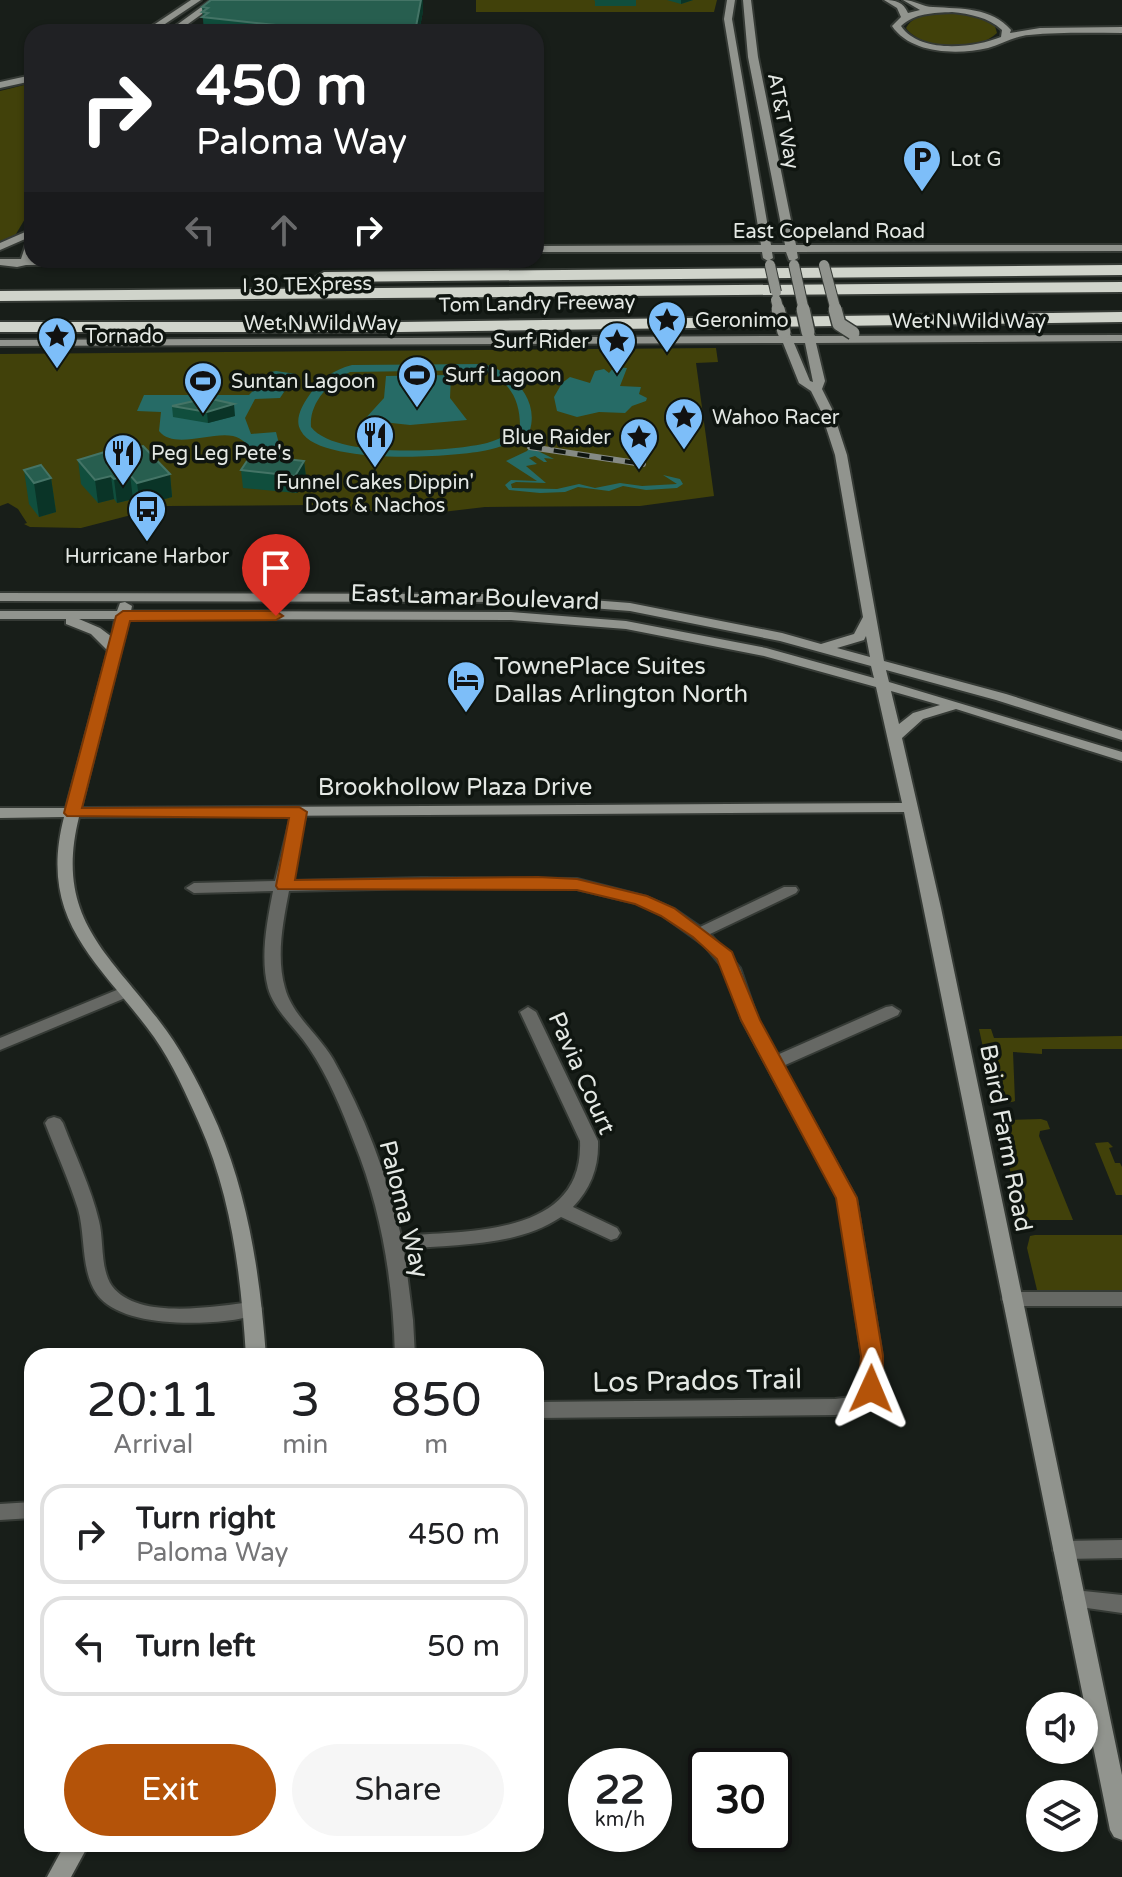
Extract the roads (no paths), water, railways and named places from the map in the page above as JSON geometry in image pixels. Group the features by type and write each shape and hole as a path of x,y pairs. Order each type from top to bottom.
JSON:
{"highway":[{"path":"922,270 1122,263"},
{"path":"159,285 206,280 399,275 1122,270"},
{"name":"Tom Landry Freeway","path":"0,287 1122,279"},
{"path":"0,298 1122,287"},
{"path":"0,298 614,301 800,295"},
{"name":"I 30 TEXpress","path":"0,309 614,301"},
{"path":"0,316 804,312 1122,307"},
{"name":"Tom Landry Freeway","path":"0,327 385,327 1122,317"}],"main road":[{"path":"160,24 197,0"},
{"path":"182,24 217,0"},
{"name":"AT&T Way","path":"731,0 728,19 765,249 785,335 805,383 816,389 819,381 753,57 747,0"},
{"path":"888,0 901,7 905,17"},
{"path":"907,0 930,11"},
{"path":"930,11 964,11 1028,25 1122,28 1035,31 973,47 926,45 898,32 897,24 905,17 930,11"},
{"path":"994,19 1006,27 1005,37"},
{"path":"0,76 24,72"},
{"path":"0,86 24,81"},
{"path":"0,250 24,236"},
{"name":"East Copeland Road","path":"544,258 580,254 765,249 1122,248"},
{"path":"876,249 840,254 824,265 839,324 853,333 906,339"},
{"path":"0,250 24,252"},
{"name":"East Copeland Road","path":"544,250 580,254 748,257 770,265"},
{"path":"0,265 24,254"},
{"name":"Wet N Wild Way","path":"0,343 785,335 906,339 1122,338"},
{"name":"Baird Farm Road","path":"816,389 841,455 878,664 911,807 1122,1830"},
{"name":"East Lamar Boulevard","path":"0,597 514,598 659,612 746,628 822,648 1001,697 1122,736"},
{"path":"127,598 73,813 64,873 67,894 84,936 173,1054 215,1136 232,1185 248,1261 255,1348"},
{"path":"511,616 514,598"},
{"name":"East Lamar Boulevard","path":"0,615 511,616 602,622 717,640 957,705 1122,757"},
{"path":"26,615 74,621 108,639 114,649"},
{"path":"822,648 859,637 869,618"},
{"path":"895,737 920,713 957,705"},
{"name":"Brookhollow Plaza Drive","path":"0,813 911,807"},
{"path":"59,1877 73,1852"}],"street":[{"name":"Paloma Way","path":"299,812 273,964 276,988 285,1008 315,1044 372,1161 392,1244 405,1323 405,1348"},
{"path":"194,888 538,882 577,884 641,900 668,912 725,956 750,1020 774,1063 892,1011"},
{"path":"699,933 790,890"},
{"path":"0,1044 124,992"},
{"name":"Pavia Court","path":"392,1244 532,1228 560,1209 580,1188 591,1155 589,1141 528,1012"},
{"name":"Los Prados Trail","path":"544,1410 835,1407 858,1404 871,1389 872,1356 847,1198 774,1063"},
{"path":"54,1123 90,1220 99,1276 106,1292 141,1311 170,1315 253,1309"},
{"path":"560,1209 611,1233"},
{"path":"1011,1299 1122,1299"},
{"path":"0,1512 24,1510"},
{"path":"1063,1550 1122,1549"},
{"path":"1074,1599 1122,1604"}],"water":[{"path":"614,367 627,368 620,386 641,387 639,394 647,398 646,401 632,406 625,413 599,412 577,417 557,411 554,397 562,383 570,377 590,383 595,371 604,369 609,373"},
{"name":"Suntan Lagoon","path":"271,372 296,374 280,398 255,399 245,418 251,434 276,432 282,456 274,459 262,457 233,436 174,439 159,431 161,412 137,411 144,395 249,395"},
{"name":"Surf Lagoon","path":"451,375 450,398 467,420 410,425 364,420 384,398 386,376"},
{"path":"530,447 554,459 544,458 547,462 544,462 535,456 529,458 537,464 526,466 546,483 516,482 511,484 512,488 677,484 663,475 680,479 683,484 677,488 646,490 623,486 609,491 578,487 565,492 509,490 505,485 511,480 537,481 506,461"}],"waterway":[{"path":"484,367 511,382 521,397 526,416 526,427 498,443 449,451 364,451 318,441 305,427 306,414 314,397 340,372 352,368 484,367"}],"railway":[{"path":"530,447 643,464"}],"place":[{"name":"Lot G","path":"922,193"},
{"name":"Geronimo","path":"667,354"},
{"name":"Tornado","path":"57,370"},
{"name":"Surf Rider","path":"617,375"},
{"name":"Surf Lagoon","path":"417,409"},
{"name":"Suntan Lagoon","path":"203,415"},
{"name":"Wahoo Racer","path":"684,451"},
{"name":"Funnel Cakes Dippin' Dots & Nachos","path":"375,469"},
{"name":"Blue Raider","path":"639,471"},
{"name":"Peg Leg Pete's","path":"123,487"},
{"name":"Hurricane Harbor","path":"147,543"},
{"name":"TownePlace Suites Dallas Arlington North","path":"466,714"}]}
